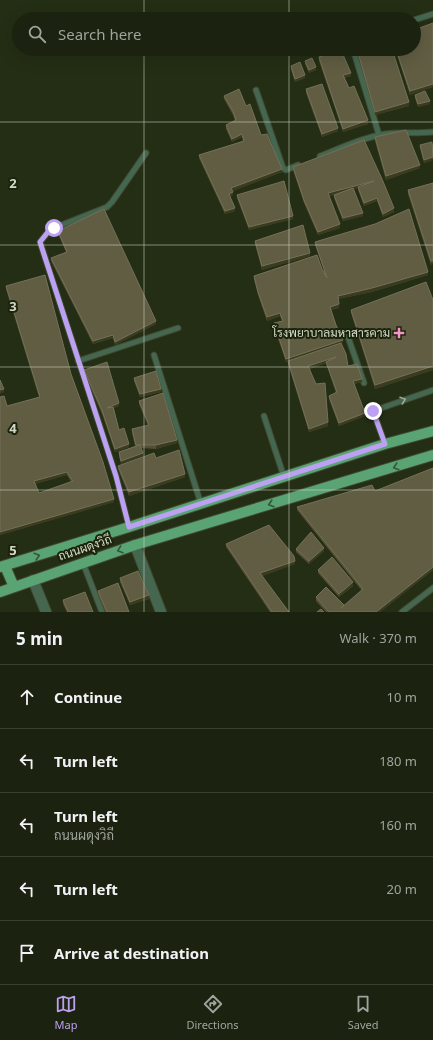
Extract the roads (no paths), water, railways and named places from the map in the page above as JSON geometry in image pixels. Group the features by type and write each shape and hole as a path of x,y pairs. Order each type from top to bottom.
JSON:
{"main road":[{"name":"ถนนผดุงวิถี","path":"2,564 129,527 385,444 433,431"},
{"name":"ถนนผดุงวิถี","path":"0,592 135,545 433,455"},
{"path":"2,564 14,587"}],"street":[{"path":"135,545 161,612"},
{"path":"33,580 46,612"}],"lane":[{"path":"421,18 433,14"},
{"path":"355,56 379,135"},
{"path":"256,90 283,168 286,170 300,164"},
{"path":"314,159 379,135 399,132 433,132"},
{"path":"129,527 116,476 40,242 48,232 54,228 107,207 146,152"},
{"path":"78,361 178,328"},
{"path":"347,334 364,383"},
{"path":"154,355 201,504"},
{"path":"385,444 373,411 433,390"},
{"path":"264,416 284,477"},
{"path":"83,563 102,612"},
{"path":"402,612 433,588"}],"place":[{"name":"โรงพยาบาลมหาสารคาม","path":"399,333"}]}
